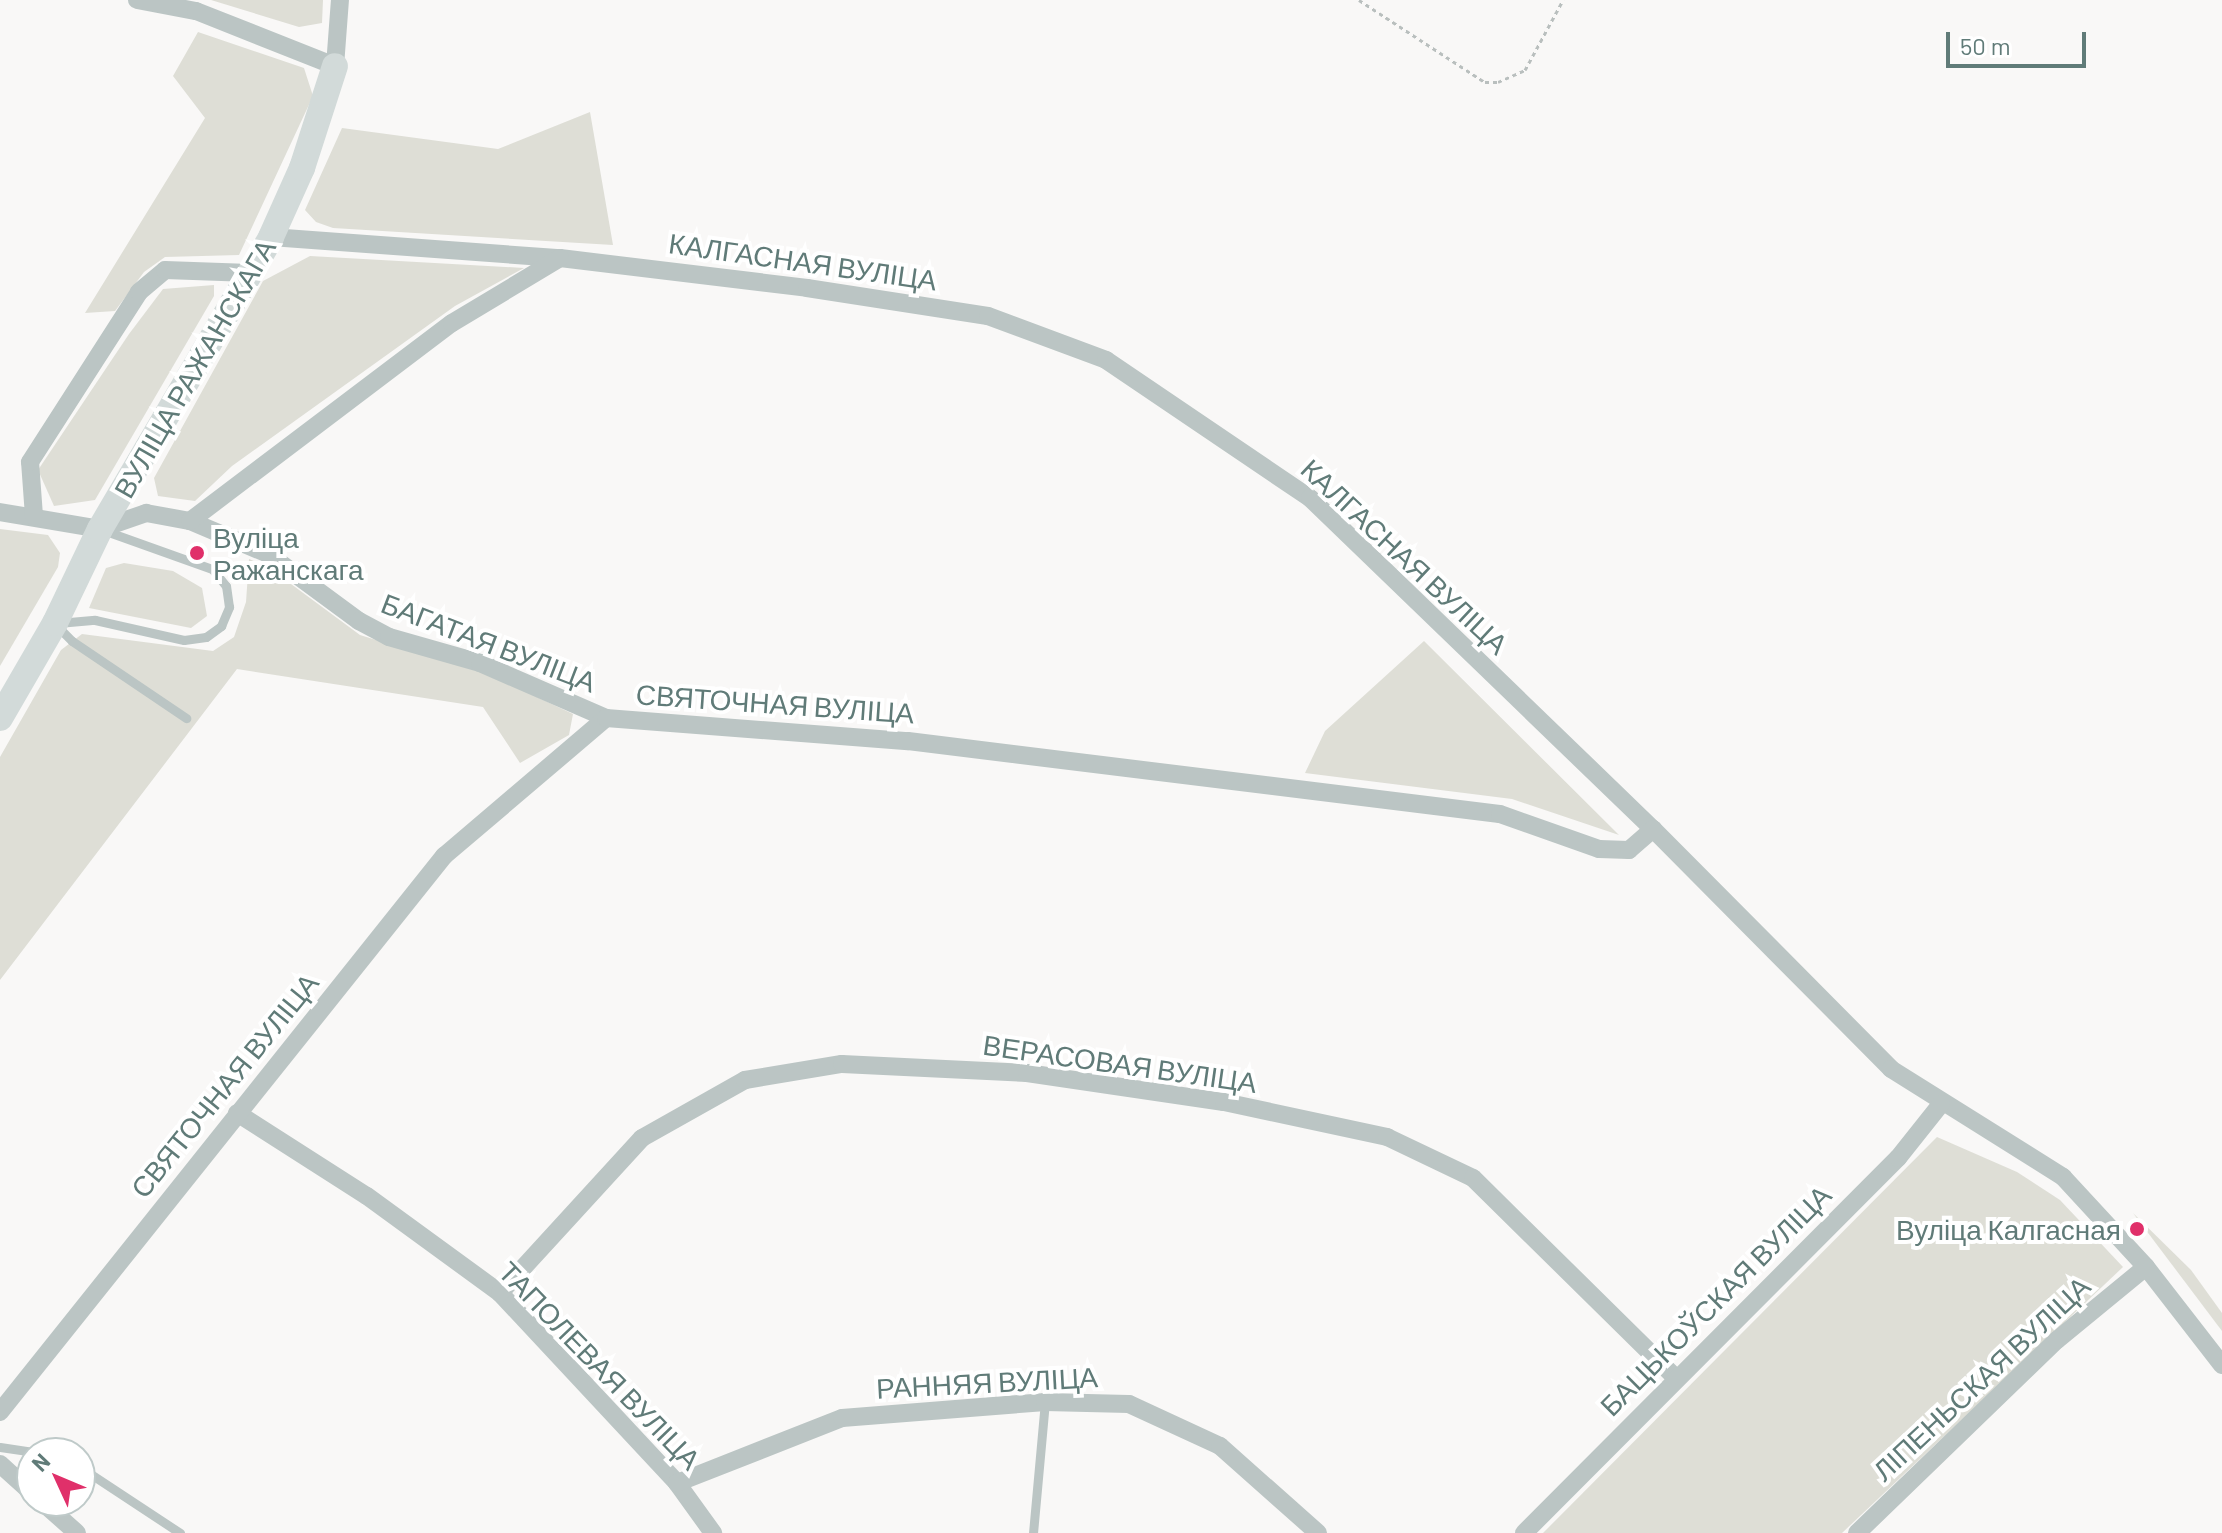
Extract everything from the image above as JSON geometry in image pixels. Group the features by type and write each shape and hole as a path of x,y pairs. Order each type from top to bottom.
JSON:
{"street":[{"path":"137,0 196,11 335,66"},
{"name":"ВУЛІЦА РАЖАНСКАГА","path":"0,718 55,623 100,529 271,237 302,168 335,66 340,0"},
{"name":"КАЛГАСНАЯ ВУЛІЦА","path":"271,237 560,258 988,316 1106,360 1310,498 1653,829 1891,1069 1941,1104 2063,1177 2146,1267 2222,1365"},
{"path":"190,521 452,323 560,258"},
{"path":"34,516 30,462 139,292 165,270 250,273"},
{"path":"0,512 100,529"},
{"name":"БАГАТАЯ ВУЛІЦА","path":"100,529 146,513 190,521 268,554 359,621 389,637 480,663 606,718"},
{"name":"СВЯТОЧНАЯ ВУЛІЦА","path":"0,1412 444,856 606,718 908,741 1500,814 1599,849 1629,850 1653,829"},
{"name":"ВЕРАСОВАЯ ВУЛІЦА","path":"500,1293 642,1138 745,1080 842,1064 1027,1073 1224,1102 1387,1137 1473,1178 1675,1377"},
{"name":"БАЦЬКОЎСКАЯ ВУЛІЦА","path":"1524,1533 1675,1377 1898,1158 1941,1104"},
{"name":"ТАПОЛЕВАЯ ВУЛІЦА","path":"237,1113 367,1196 500,1293 677,1483 713,1533"},
{"name":"ЛІПЕНЬСКАЯ ВУЛІЦА","path":"1857,1533 2057,1340 2146,1267"},
{"name":"РАННЯЯ ВУЛІЦА","path":"677,1483 842,1418 1045,1402 1129,1404 1220,1446 1318,1533"},
{"path":"0,1464 16,1478"},
{"path":"59,1517 77,1533"}],"lane":[{"path":"55,623 95,620 184,640 206,637 221,626 229,607 226,586 212,569 100,529"},
{"path":"55,623 72,641 186,718"},
{"path":"1033,1533 1045,1402"},
{"path":"96,1478 180,1533"}],"path":[{"path":"1359,0 1485,82 1498,82 1525,70 1563,0"}],"shaded area":[{"path":"211,0 323,0 322,23 299,27"},
{"path":"198,32 304,68 313,96 239,255 165,257 144,272 115,311 85,313 205,118 173,76"},
{"path":"590,112 613,245 333,228 316,222 305,210 342,128 498,149"},
{"path":"310,256 524,268 455,306 232,466 195,501 158,496 154,478 263,281"},
{"path":"214,285 214,296 95,500 54,506 38,470 129,334 163,289"},
{"path":"0,529 48,535 60,553 58,567 0,666"},
{"path":"249,559 268,567 360,635 490,675 573,714 569,735 520,763 483,707 237,669 0,980 0,757 61,650 82,634 213,651 234,637 246,602"},
{"path":"124,563 173,571 202,588 207,616 191,628 89,608 106,568"},
{"path":"1424,641 1619,835 1512,799 1305,773 1325,731"},
{"path":"1937,1137 2017,1172 2060,1200 2123,1267 1842,1533 1543,1533"},
{"path":"2133,1213 2191,1270 2222,1313 2222,1331"}],"place":[{"name":"Вуліца Ражанскага","path":"197,553"},
{"name":"Вуліца Калгасная","path":"2137,1229"}]}
